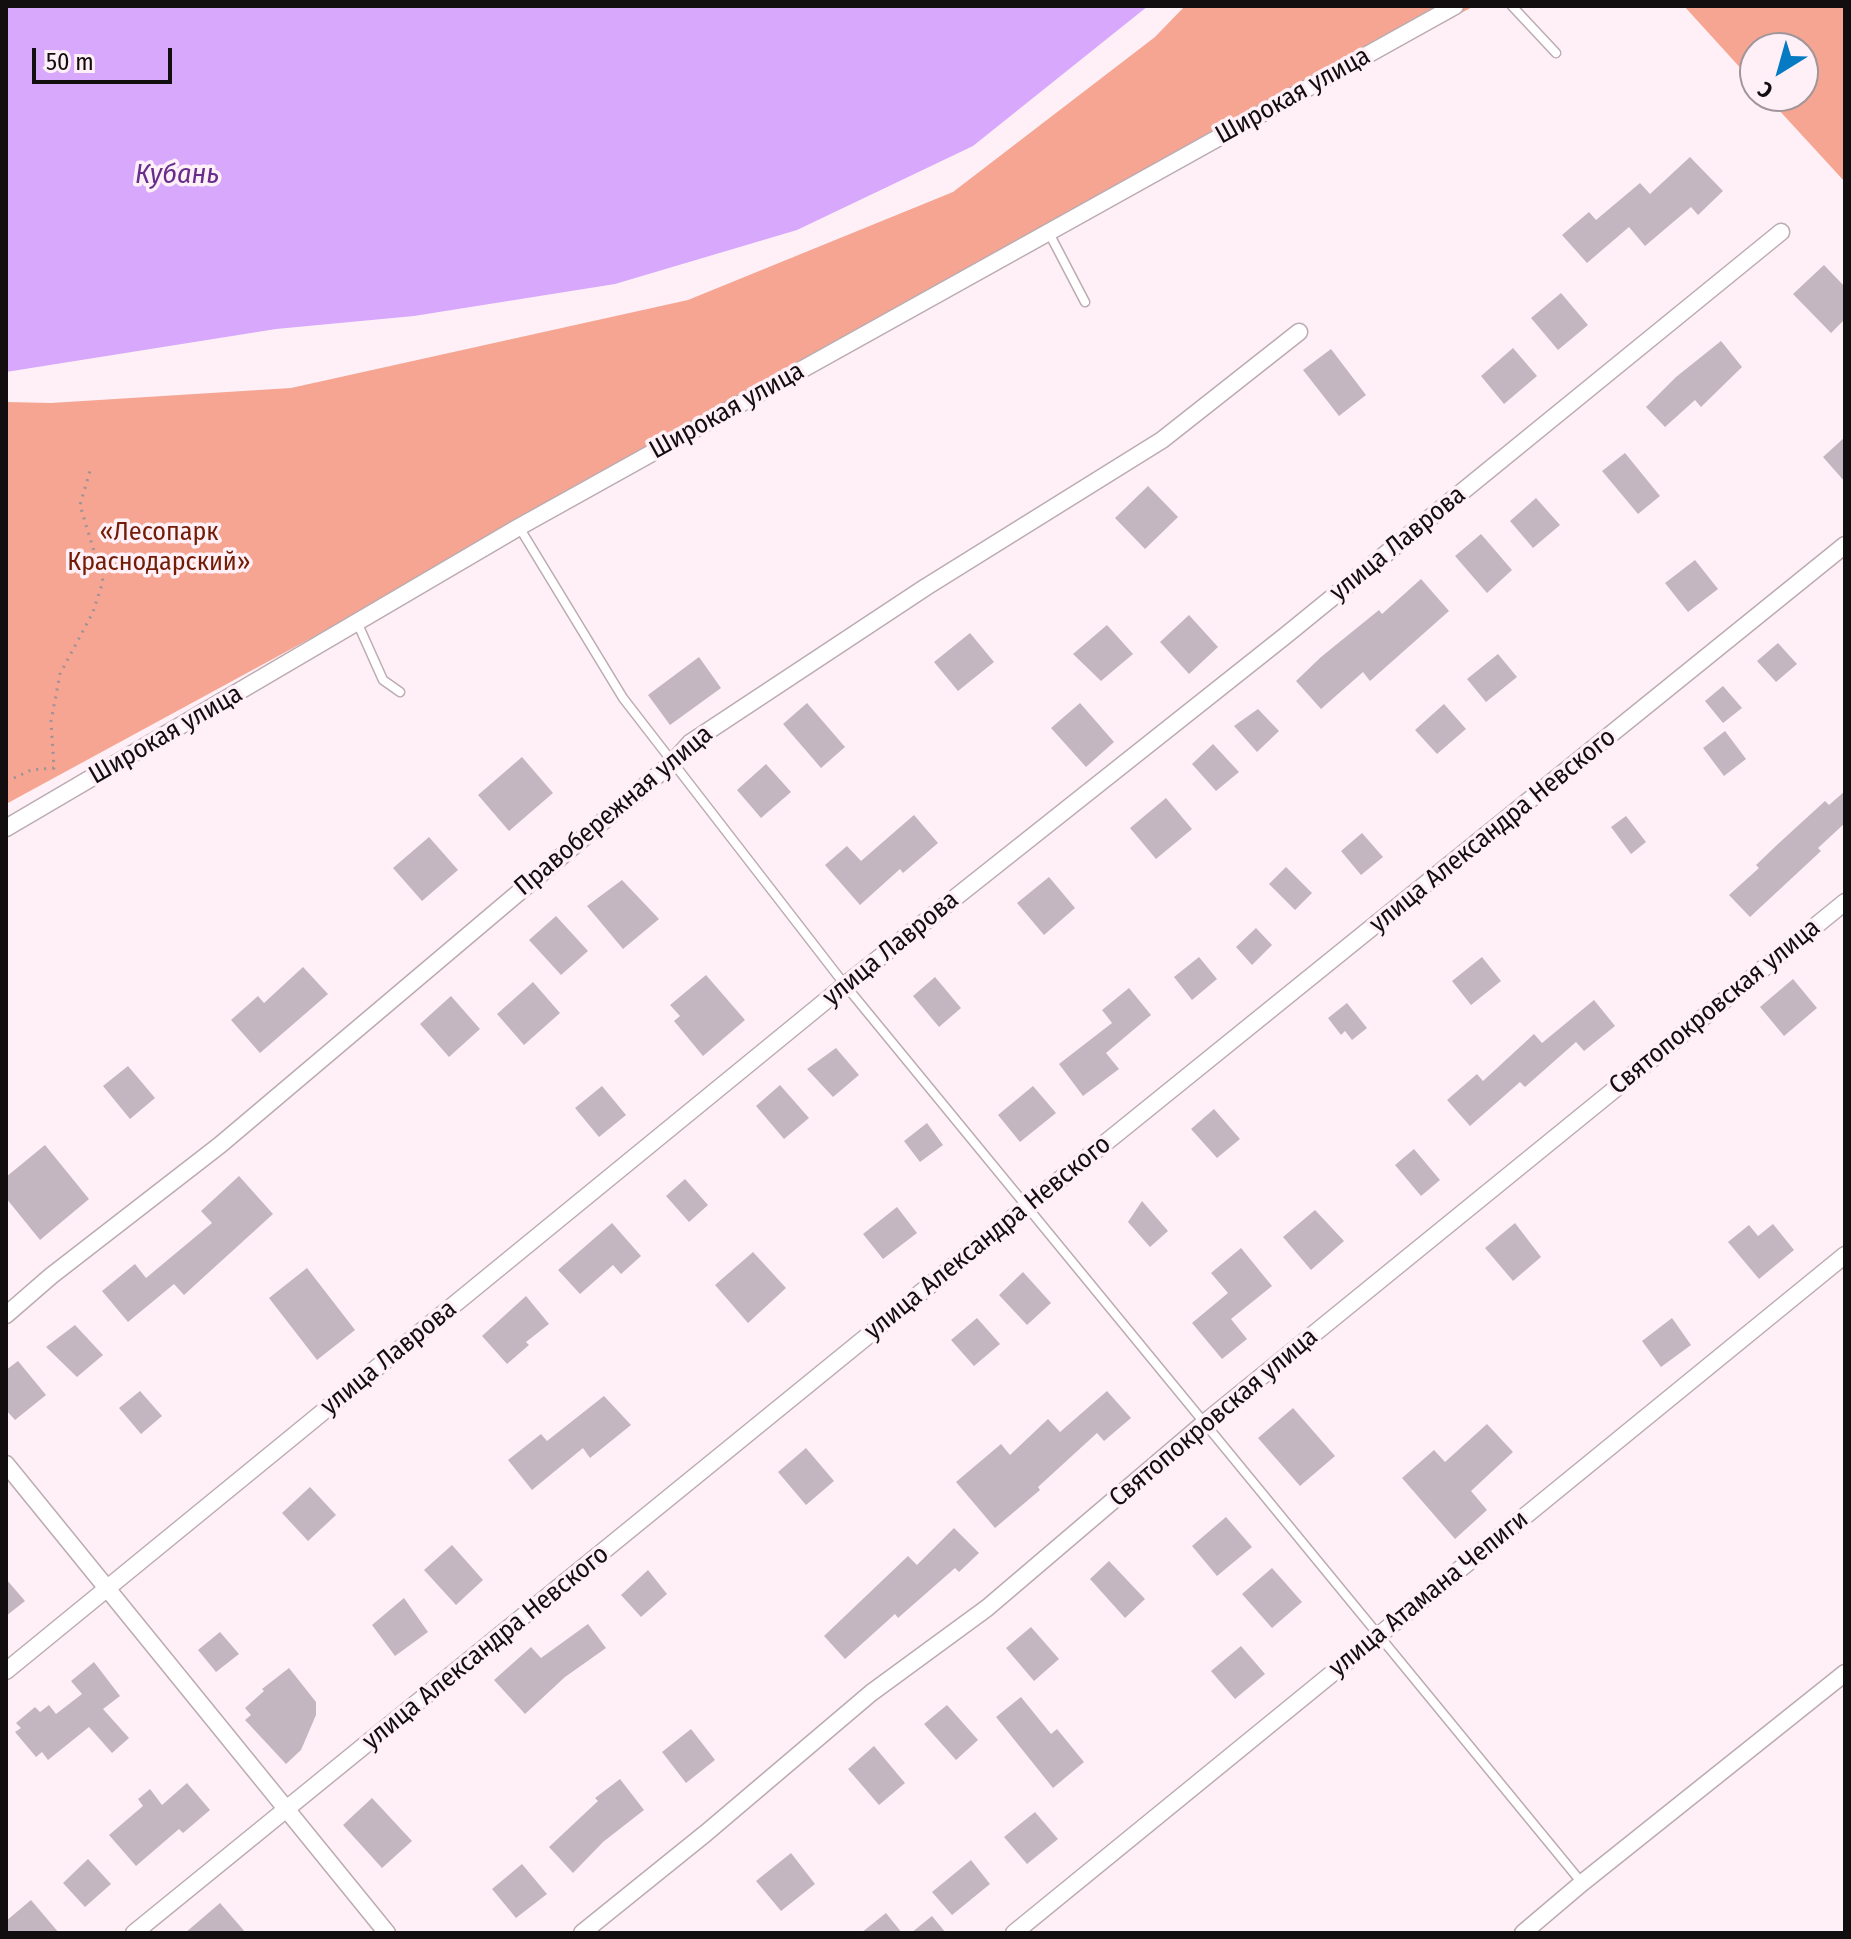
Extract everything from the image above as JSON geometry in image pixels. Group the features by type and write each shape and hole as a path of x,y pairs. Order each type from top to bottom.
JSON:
{"street":[{"name":"Широкая улица","path":"6,828 519,527 1455,6"},
{"name":"улица Лаврова","path":"6,1671 845,985 1285,636 1781,232"},
{"name":"Правобережная улица","path":"6,1315 51,1276 220,1145 672,763 690,743 900,604 1162,440 1299,332"},
{"name":"улица Александра Невского","path":"134,1933 1845,545"},
{"name":"Святопокровская улица","path":"582,1933 871,1693 987,1608 1203,1424 1845,902"},
{"name":"улица Атамана Чепиги","path":"1014,1933 1845,1255"},
{"path":"6,1464 387,1933"},
{"path":"1523,1933 1845,1673"}],"lane":[{"path":"1512,6 1556,53"},
{"path":"1048,232 1085,302"},
{"path":"519,527 623,698 845,985 1582,1883"},
{"path":"357,622 383,680 400,692"}],"path":[{"path":"14,778 31,770 54,768 51,721 60,674 93,612 103,581 80,505 90,471"}],"green space":[{"name":"«Лесопарк Краснодарский»","path":"1185,6 1474,6 6,804 6,402 51,403 291,388 688,300 953,192 1155,37"},
{"path":"1684,6 1845,6 1845,182 1781,112 1819,112 1819,32 1739,32 1739,66"}],"water":[{"name":"Кубань","path":"6,6 1148,6 973,146 797,230 615,284 414,316 276,329 6,372"}],"building":[{"path":"1690,157 1723,191 1698,215 1691,207 1645,246 1629,227 1587,263 1562,235 1589,212 1596,220 1640,183 1650,194"},
{"path":"1824,265 1845,287 1845,319 1831,333 1793,294"},
{"path":"1561,293 1588,325 1558,350 1531,318"},
{"path":"1721,341 1742,367 1701,407 1695,400 1665,427 1646,407 1676,377"},
{"path":"1513,348 1537,376 1504,404 1481,376"},
{"path":"1331,349 1366,395 1339,416 1303,370"},
{"path":"1845,437 1845,482 1823,457"},
{"path":"1625,453 1660,496 1638,514 1602,471"},
{"path":"1148,486 1178,517 1145,549 1115,518"},
{"path":"1536,498 1560,525 1533,548 1510,521"},
{"path":"1481,534 1512,570 1487,593 1455,556"},
{"path":"1695,560 1718,589 1688,612 1665,583"},
{"path":"1421,579 1449,611 1370,681 1363,672 1321,709 1296,681 1321,657 1379,610 1382,614"},
{"path":"1189,615 1218,647 1189,674 1160,642"},
{"path":"1107,625 1133,654 1101,681 1073,654"},
{"path":"970,633 994,662 958,691 934,662"},
{"path":"1778,643 1797,664 1776,682 1757,661"},
{"path":"1498,654 1517,677 1486,702 1467,679"},
{"path":"699,657 721,688 670,725 648,695"},
{"path":"1723,686 1742,708 1723,723 1705,701"},
{"path":"807,703 845,747 821,768 783,724"},
{"path":"1080,703 1114,742 1086,767 1051,728"},
{"path":"1444,704 1466,729 1437,754 1415,730"},
{"path":"1258,709 1279,731 1257,752 1234,726"},
{"path":"1725,731 1746,759 1724,776 1703,748"},
{"path":"1213,744 1239,772 1216,791 1192,764"},
{"path":"522,757 553,793 509,831 478,795"},
{"path":"766,764 791,792 761,818 737,790"},
{"path":"1845,791 1845,823 1818,848 1821,851 1750,917 1729,895 1759,868 1756,865 1825,801 1829,805"},
{"path":"1166,798 1192,829 1156,859 1130,828"},
{"path":"914,815 938,843 903,873 900,869 860,905 825,865 847,846 861,861"},
{"path":"1626,816 1646,842 1631,854 1611,827"},
{"path":"1362,833 1383,857 1361,875 1341,851"},
{"path":"429,837 458,870 422,901 393,868"},
{"path":"1286,867 1312,893 1295,910 1269,884"},
{"path":"1049,877 1075,908 1044,935 1017,903"},
{"path":"622,880 659,919 623,949 587,906"},
{"path":"556,916 588,951 561,975 529,940"},
{"path":"1256,928 1272,945 1252,965 1236,947"},
{"path":"1199,957 1217,979 1192,1000 1174,977"},
{"path":"1482,957 1501,981 1471,1005 1452,981"},
{"path":"303,967 328,994 260,1053 231,1020 258,996 264,1003"},
{"path":"706,975 745,1020 703,1056 674,1021 680,1016 670,1005"},
{"path":"935,977 961,1008 939,1027 913,996"},
{"path":"1793,979 1817,1008 1784,1036 1760,1007"},
{"path":"533,982 560,1013 524,1045 497,1014"},
{"path":"1129,988 1151,1015 1106,1053 1119,1069 1083,1096 1059,1064 1112,1023 1102,1010"},
{"path":"451,996 480,1029 449,1057 420,1024"},
{"path":"1594,1000 1615,1026 1584,1051 1576,1042 1525,1087 1520,1082 1470,1126 1447,1100 1477,1074 1483,1081 1534,1034 1542,1043"},
{"path":"1347,1003 1367,1028 1352,1040 1345,1031 1341,1035 1328,1018"},
{"path":"836,1048 859,1075 833,1097 807,1069"},
{"path":"128,1066 155,1098 130,1119 103,1086"},
{"path":"780,1085 809,1118 784,1139 756,1106"},
{"path":"602,1086 626,1115 599,1137 575,1108"},
{"path":"1033,1086 1056,1113 1020,1142 998,1115"},
{"path":"1214,1109 1240,1139 1217,1158 1191,1129"},
{"path":"927,1123 943,1145 920,1162 904,1141"},
{"path":"45,1145 89,1199 40,1240 6,1198 6,1177"},
{"path":"1414,1149 1440,1180 1421,1196 1395,1165"},
{"path":"239,1176 273,1214 184,1295 174,1284 128,1322 102,1291 135,1264 146,1278 212,1223 201,1211"},
{"path":"685,1179 708,1205 689,1222 666,1196"},
{"path":"1142,1201 1168,1231 1150,1247 1128,1222"},
{"path":"897,1207 917,1233 883,1259 863,1234"},
{"path":"1315,1210 1344,1241 1311,1270 1283,1237"},
{"path":"612,1223 641,1256 621,1274 613,1265 580,1294 558,1270"},
{"path":"1515,1223 1541,1257 1513,1281 1485,1248"},
{"path":"1773,1224 1794,1250 1759,1279 1728,1242 1749,1225 1758,1236"},
{"path":"1241,1248 1272,1286 1231,1319 1247,1339 1222,1359 1192,1323 1228,1293 1211,1273"},
{"path":"753,1252 786,1288 748,1323 715,1285"},
{"path":"307,1268 355,1330 317,1360 269,1298"},
{"path":"1023,1272 1051,1303 1027,1325 999,1295"},
{"path":"526,1296 549,1324 526,1342 529,1345 507,1364 482,1336"},
{"path":"977,1318 1000,1344 974,1366 951,1340"},
{"path":"1672,1318 1691,1345 1661,1367 1642,1341"},
{"path":"75,1325 103,1355 77,1377 46,1347"},
{"path":"18,1361 46,1395 15,1420 6,1410 6,1370"},
{"path":"140,1391 162,1416 141,1434 119,1408"},
{"path":"1107,1391 1131,1418 1104,1441 1097,1433 1038,1487 1040,1490 995,1528 956,1482 1001,1444 1010,1455 1048,1419 1060,1432"},
{"path":"604,1396 631,1425 590,1458 583,1448 532,1490 508,1460 541,1434 547,1441"},
{"path":"1293,1408 1335,1456 1300,1486 1258,1438"},
{"path":"1487,1424 1513,1452 1471,1491 1487,1510 1455,1539 1402,1478 1434,1450 1445,1462"},
{"path":"806,1448 834,1481 806,1505 778,1472"},
{"path":"310,1487 336,1515 308,1541 282,1513"},
{"path":"1226,1517 1252,1547 1217,1576 1192,1546"},
{"path":"954,1528 979,1553 959,1572 955,1568 898,1618 895,1614 845,1659 824,1636 908,1556 917,1565"},
{"path":"452,1545 483,1580 456,1605 424,1570"},
{"path":"1109,1561 1145,1599 1125,1618 1090,1579"},
{"path":"1272,1568 1302,1602 1272,1628 1242,1594"},
{"path":"648,1570 667,1594 641,1617 621,1595"},
{"path":"6,1579 25,1601 6,1616"},
{"path":"404,1598 428,1632 395,1656 372,1625"},
{"path":"588,1624 606,1648 565,1677 525,1714 494,1680 531,1647 541,1658"},
{"path":"1031,1627 1059,1659 1034,1681 1006,1648"},
{"path":"220,1632 239,1654 216,1672 198,1650"},
{"path":"1241,1646 1265,1674 1235,1699 1211,1671"},
{"path":"94,1662 120,1696 103,1709 129,1738 112,1753 89,1727 48,1760 42,1752 36,1757 15,1732 21,1728 16,1723 35,1707 40,1712 49,1705 56,1714 82,1694 71,1681"},
{"path":"289,1668 316,1702 316,1715 301,1750 286,1764 245,1720 251,1715 245,1708 264,1691 262,1689"},
{"path":"1021,1697 1051,1734 1057,1729 1084,1762 1053,1788 996,1717"},
{"path":"947,1705 978,1740 956,1760 924,1724"},
{"path":"691,1729 715,1760 686,1783 662,1752"},
{"path":"874,1746 905,1783 879,1805 848,1769"},
{"path":"620,1779 644,1810 603,1842 573,1873 549,1847 598,1801 595,1798"},
{"path":"187,1783 210,1810 183,1833 179,1829 136,1866 109,1835 143,1806 138,1799 150,1789 162,1805"},
{"path":"372,1798 412,1841 382,1868 343,1825"},
{"path":"1035,1812 1058,1839 1027,1864 1004,1837"},
{"path":"791,1853 815,1884 781,1911 756,1881"},
{"path":"88,1859 111,1884 85,1907 63,1883"},
{"path":"971,1860 990,1884 952,1915 932,1892"},
{"path":"522,1864 547,1894 516,1918 492,1889"},
{"path":"31,1900 59,1933 6,1933 6,1921"},
{"path":"220,1903 246,1933 185,1933"},
{"path":"886,1913 902,1933 861,1933"},
{"path":"932,1916 946,1933 911,1933"}]}
